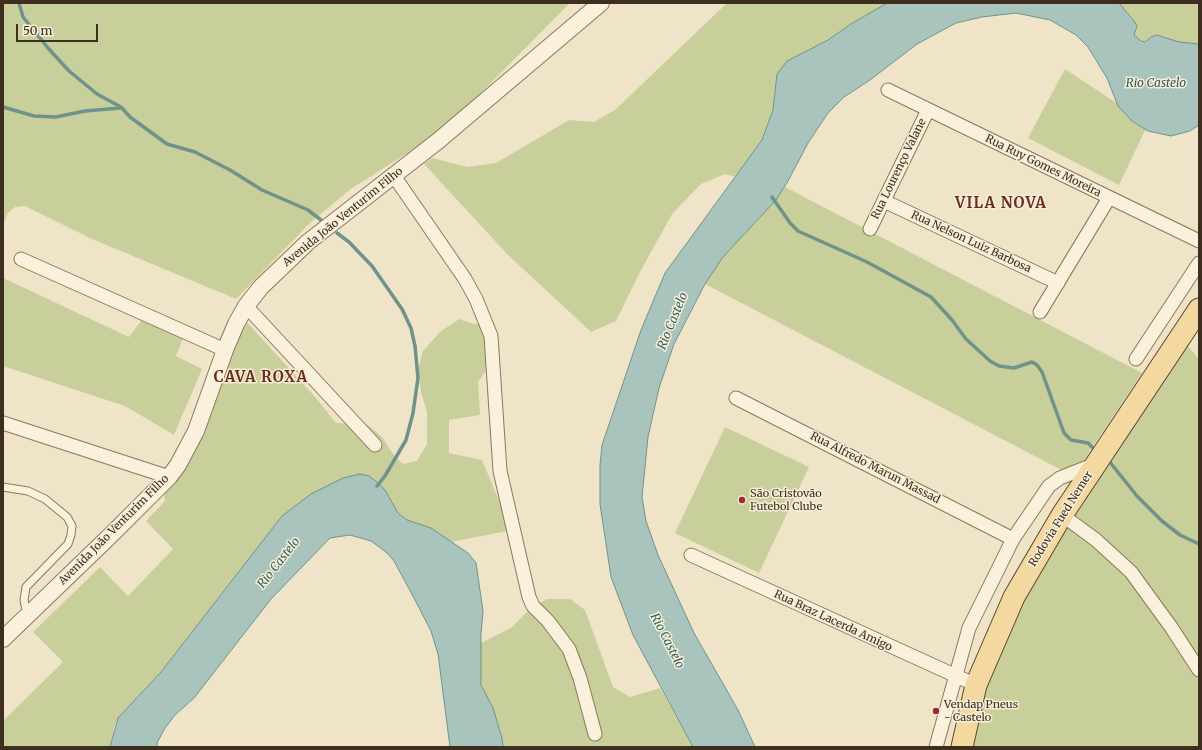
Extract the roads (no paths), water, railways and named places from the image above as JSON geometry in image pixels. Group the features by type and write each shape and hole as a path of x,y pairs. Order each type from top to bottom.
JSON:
{"main road":[{"name":"Rodovia Fued Nemer","path":"962,747 976,685 1014,596 1095,464 1199,309"}],"street":[{"name":"Avenida João Venturim Filho","path":"3,639 113,534 169,478 188,448 196,431 225,350 246,306 261,287 297,252 394,176 601,3"},
{"name":"Rua Ruy Gomes Moreira","path":"888,90 1199,241"},
{"name":"Rua Lourenço Valane","path":"870,229 928,110"},
{"path":"394,176 465,279 476,299 490,336 500,471 529,597 533,606 548,621 569,649 580,678 595,734"},
{"path":"1040,312 1109,198"},
{"name":"Rua Nelson Luiz Barbosa","path":"884,200 1058,283"},
{"path":"21,259 225,350"},
{"path":"1136,359 1199,263"},
{"path":"246,306 375,445"},
{"name":"Rua Alfredo Marun Massad","path":"736,398 1013,539"},
{"path":"3,423 169,478"},
{"path":"936,747 955,678 976,612 1013,539 1049,486 1060,478 1095,464"},
{"path":"1062,516 1096,540 1131,572 1199,670"},
{"name":"Rua Braz Lacerda Amigo","path":"691,555 955,678 976,685"}],"lane":[{"path":"3,487 28,491 45,499 67,517 72,526 68,544 26,587 24,600 27,615"}],"water":[{"name":"Rio Castelo","path":"887,3 1119,3 1137,26 1134,35 1141,41 1145,42 1151,37 1157,35 1179,42 1199,44 1199,125 1190,131 1171,136 1148,131 1132,121 1118,106 1107,78 1088,47 1076,35 1050,20 1016,13 982,17 956,23 917,44 870,80 844,97 828,113 808,143 776,200 723,257 705,284 674,344 659,388 648,437 642,497 646,521 658,555 694,633 738,710 755,747 693,747 633,635 611,577 600,504 600,465 602,445 641,330 665,273 762,140 773,110 777,74 787,61 828,40 851,24"},
{"name":"Rio Castelo","path":"360,474 369,476 378,483 385,490 398,513 407,520 431,528 468,553 476,563 483,611 481,634 481,685 493,708 502,738 503,747 450,747 438,654 431,631 394,561 386,552 371,541 350,535 330,538 271,599 194,698 175,715 165,728 157,743 157,747 110,747 118,718 161,672 282,516 311,494 343,478"}],"waterway":[{"path":"19,3 23,17 48,48 69,71 97,94 121,107 130,117 167,144 195,152 230,170 262,190 308,210 321,220"},
{"path":"3,107 34,116 56,117 85,111 120,108"},
{"path":"772,197 790,223 798,231 867,262 931,297 952,320 966,339 990,361 999,366 1014,368 1032,362 1037,365 1042,372 1064,433 1071,440 1088,443 1094,449"},
{"path":"337,233 349,242 372,266 402,309 411,328 415,346 418,378 413,413 406,440 385,476 377,486"},
{"path":"1109,461 1137,496 1162,521 1180,535 1199,544"}],"place":[{"name":"São Cristovão Futebol Clube","path":"742,500"},
{"name":"Vendap Pneus - Castelo","path":"936,711"}],"district":[{"name":"VILA NOVA","path":"1001,204"},
{"name":"CAVA ROXA","path":"261,378"}]}
